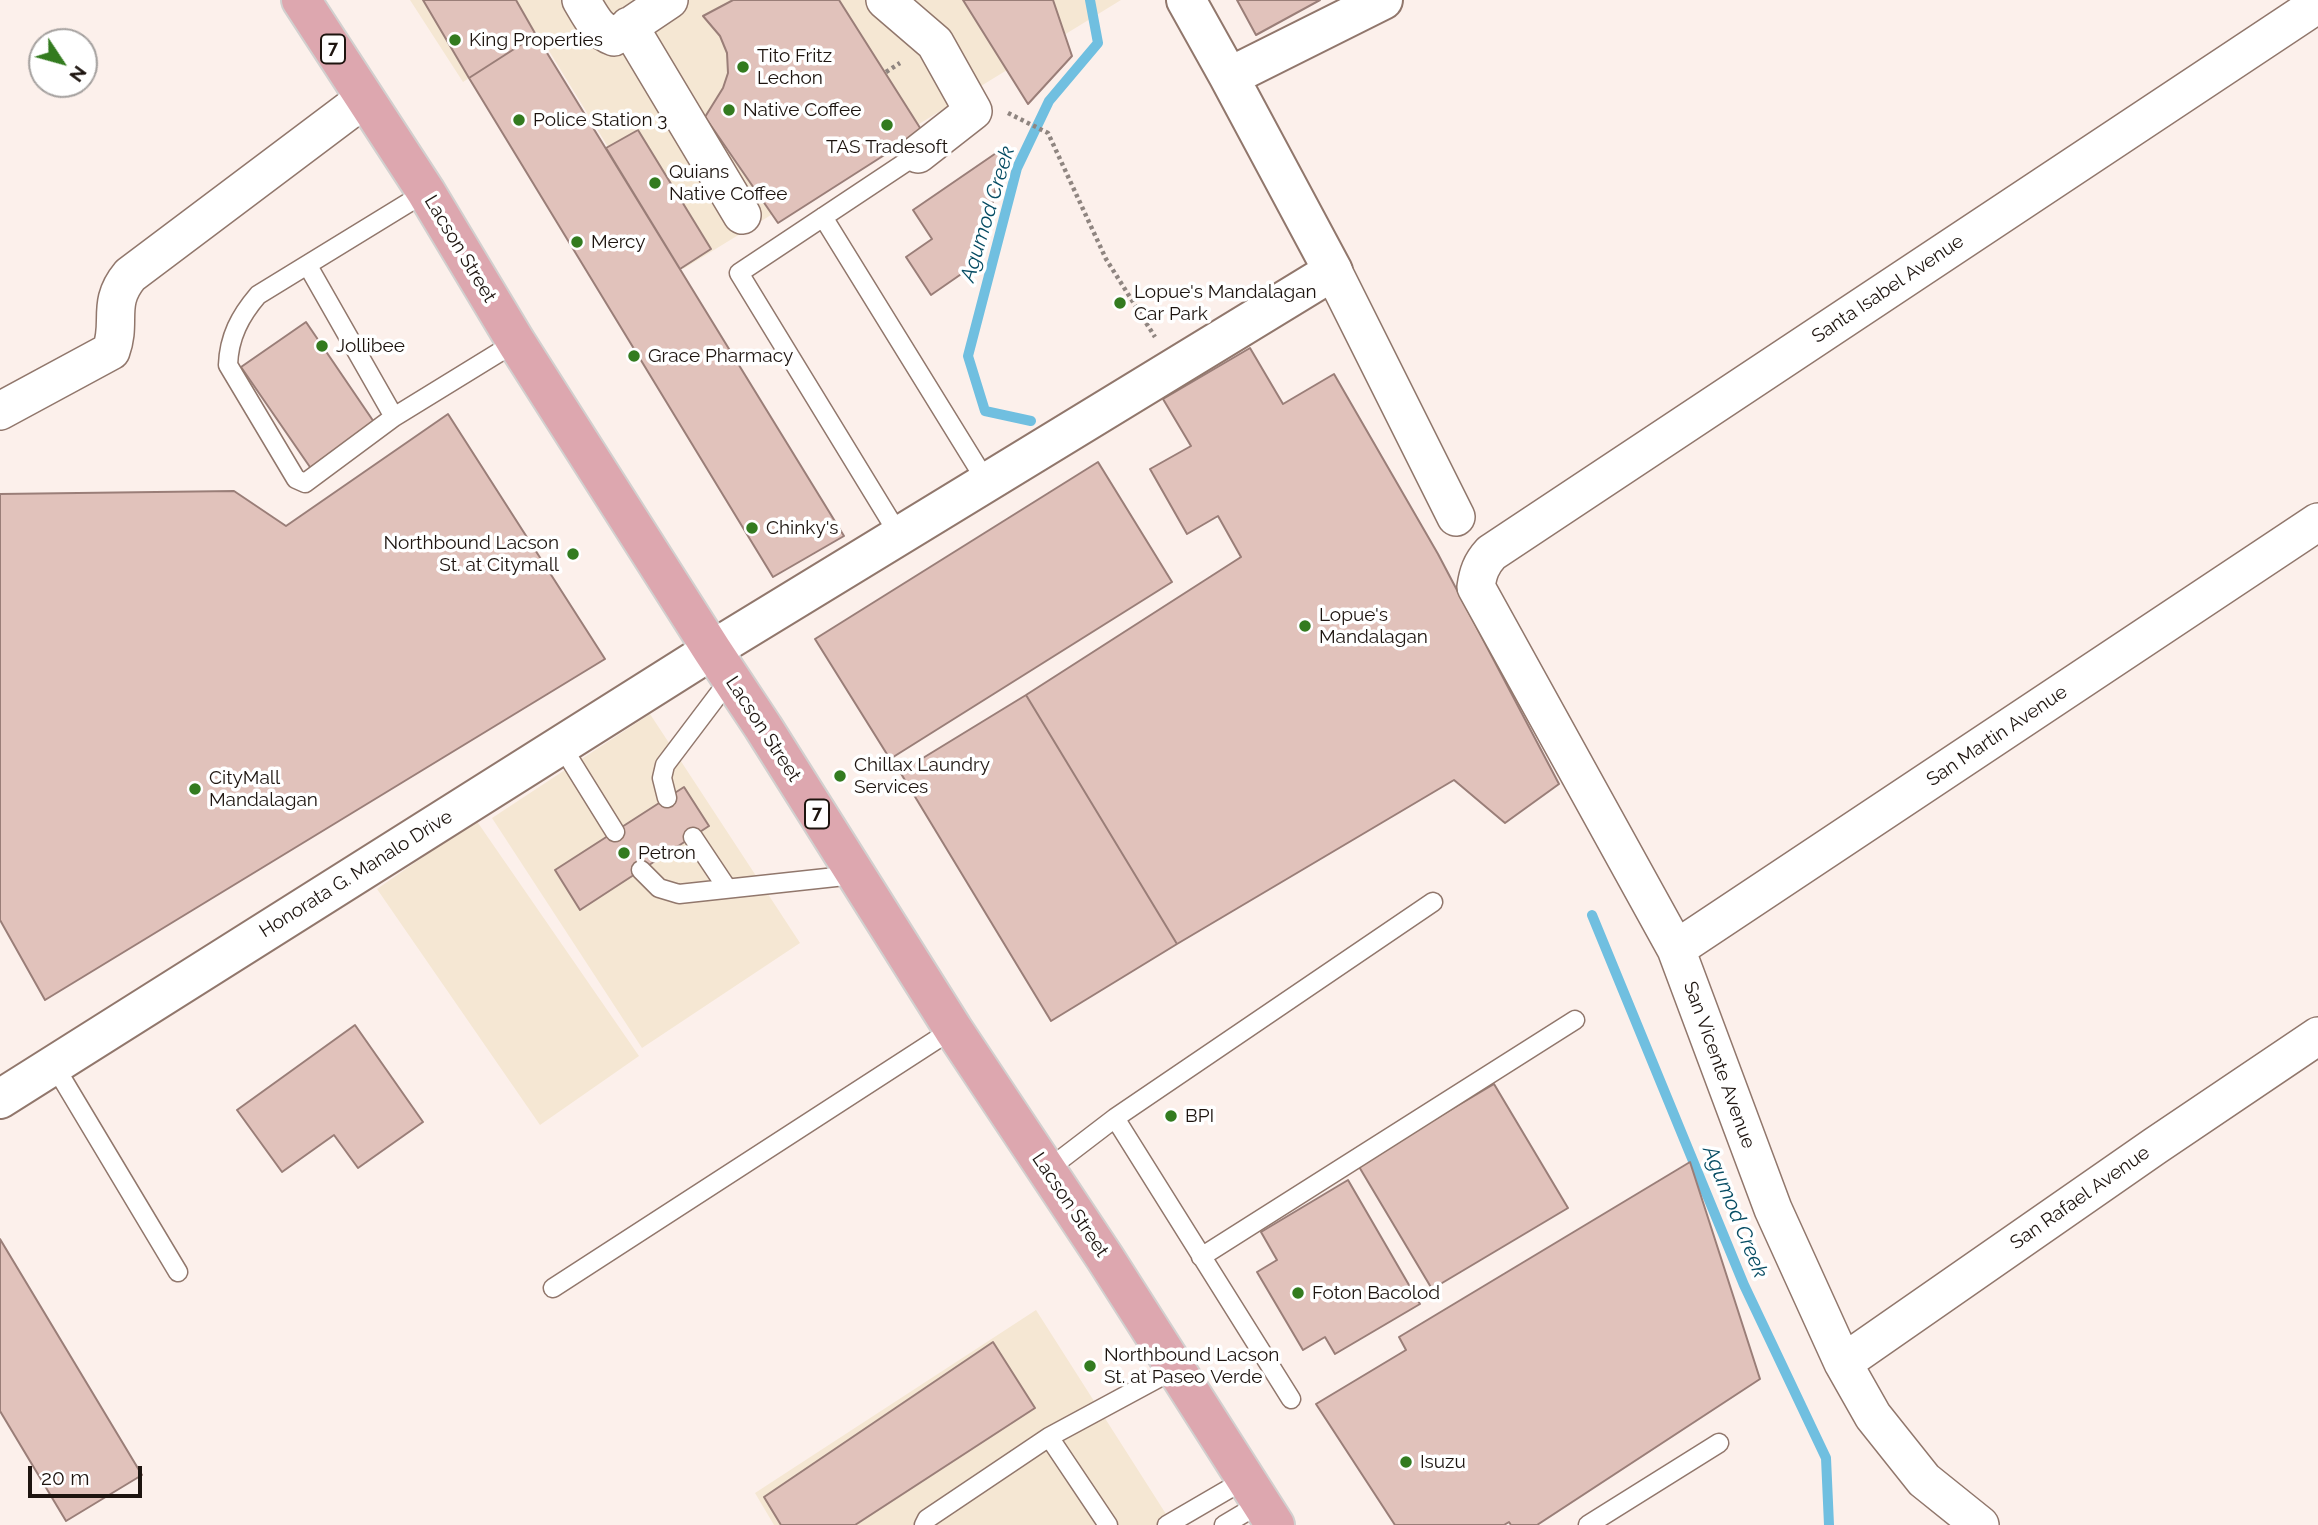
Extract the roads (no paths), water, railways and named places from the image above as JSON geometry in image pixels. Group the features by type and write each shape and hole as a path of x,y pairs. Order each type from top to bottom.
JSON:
{"main road":[{"name":"Lacson Street","path":"301,0 426,192 516,342 763,727 854,875 1261,1502"}],"street":[{"path":"581,0 594,22 605,34 614,37 669,0"},
{"path":"885,0 934,43 972,111 918,154"},
{"path":"1186,0 1333,271 1456,517"},
{"path":"1228,77 1383,0"},
{"name":"Santa Isabel Avenue","path":"1476,587 1479,569 1491,553 2318,4"},
{"path":"629,26 742,215"},
{"path":"0,411 111,351 117,293 130,275 364,99"},
{"name":"Honorata G. Manalo Drive","path":"0,1099 561,745 721,664 899,535 1333,271"},
{"name":"San Martin Avenue","path":"1676,949 2318,522"},
{"name":"San Vicente Avenue","path":"1476,587 1676,949 1773,1209 1843,1363 1873,1416 1924,1480 1980,1525"},
{"name":"San Rafael Avenue","path":"1843,1363 2318,1036"}],"lane":[{"path":"899,535 739,273 918,154"},
{"path":"426,192 258,295 244,312 229,348 228,365 300,482 305,483 394,417 516,342"},
{"path":"822,217 986,481"},
{"path":"308,266 394,417"},
{"path":"667,798 662,778 665,765 721,664"},
{"path":"561,745 615,832"},
{"path":"693,837 727,888"},
{"path":"641,870 659,888 679,894 854,875"},
{"path":"1047,1170 1115,1118 1433,902"},
{"path":"1201,1257 1575,1020"},
{"path":"553,1288 953,1029"},
{"path":"54,1065 178,1272"},
{"path":"1115,1118 1291,1399"},
{"path":"924,1525 927,1519 1049,1437 1175,1369"},
{"path":"1049,1437 1108,1525"},
{"path":"1588,1525 1719,1443"},
{"path":"1167,1525 1261,1502"},
{"path":"1224,1525 1261,1502"}],"waterway":[{"name":"Agumod Creek","path":"1031,421 985,411 968,356 1017,168 1049,101 1098,43 1090,0"},
{"name":"Agumod Creek","path":"1592,915 1744,1285 1826,1458 1829,1525"}],"place":[{"name":"King Properties","path":"455,40"},
{"name":"Tito Fritz Lechon","path":"743,67"},
{"name":"Native Coffee","path":"729,110"},
{"name":"Police Station 3","path":"519,120"},
{"name":"TAS Tradesoft","path":"887,125"},
{"name":"Quians Native Coffee","path":"655,183"},
{"name":"Mercy","path":"577,242"},
{"name":"Lopue's Mandalagan Car Park","path":"1120,303"},
{"name":"Jollibee","path":"322,346"},
{"name":"Grace Pharmacy","path":"634,356"},
{"name":"Chinky's","path":"752,528"},
{"name":"Northbound Lacson St. at Citymall","path":"573,554"},
{"name":"Lopue's Mandalagan","path":"1305,626"},
{"name":"Chillax Laundry Services","path":"840,776"},
{"name":"CityMall Mandalagan","path":"195,789"},
{"name":"Petron","path":"624,853"},
{"name":"BPI","path":"1171,1116"},
{"name":"Foton Bacolod","path":"1298,1293"},
{"name":"Northbound Lacson St. at Paseo Verde","path":"1090,1366"},
{"name":"Isuzu","path":"1406,1462"}]}
